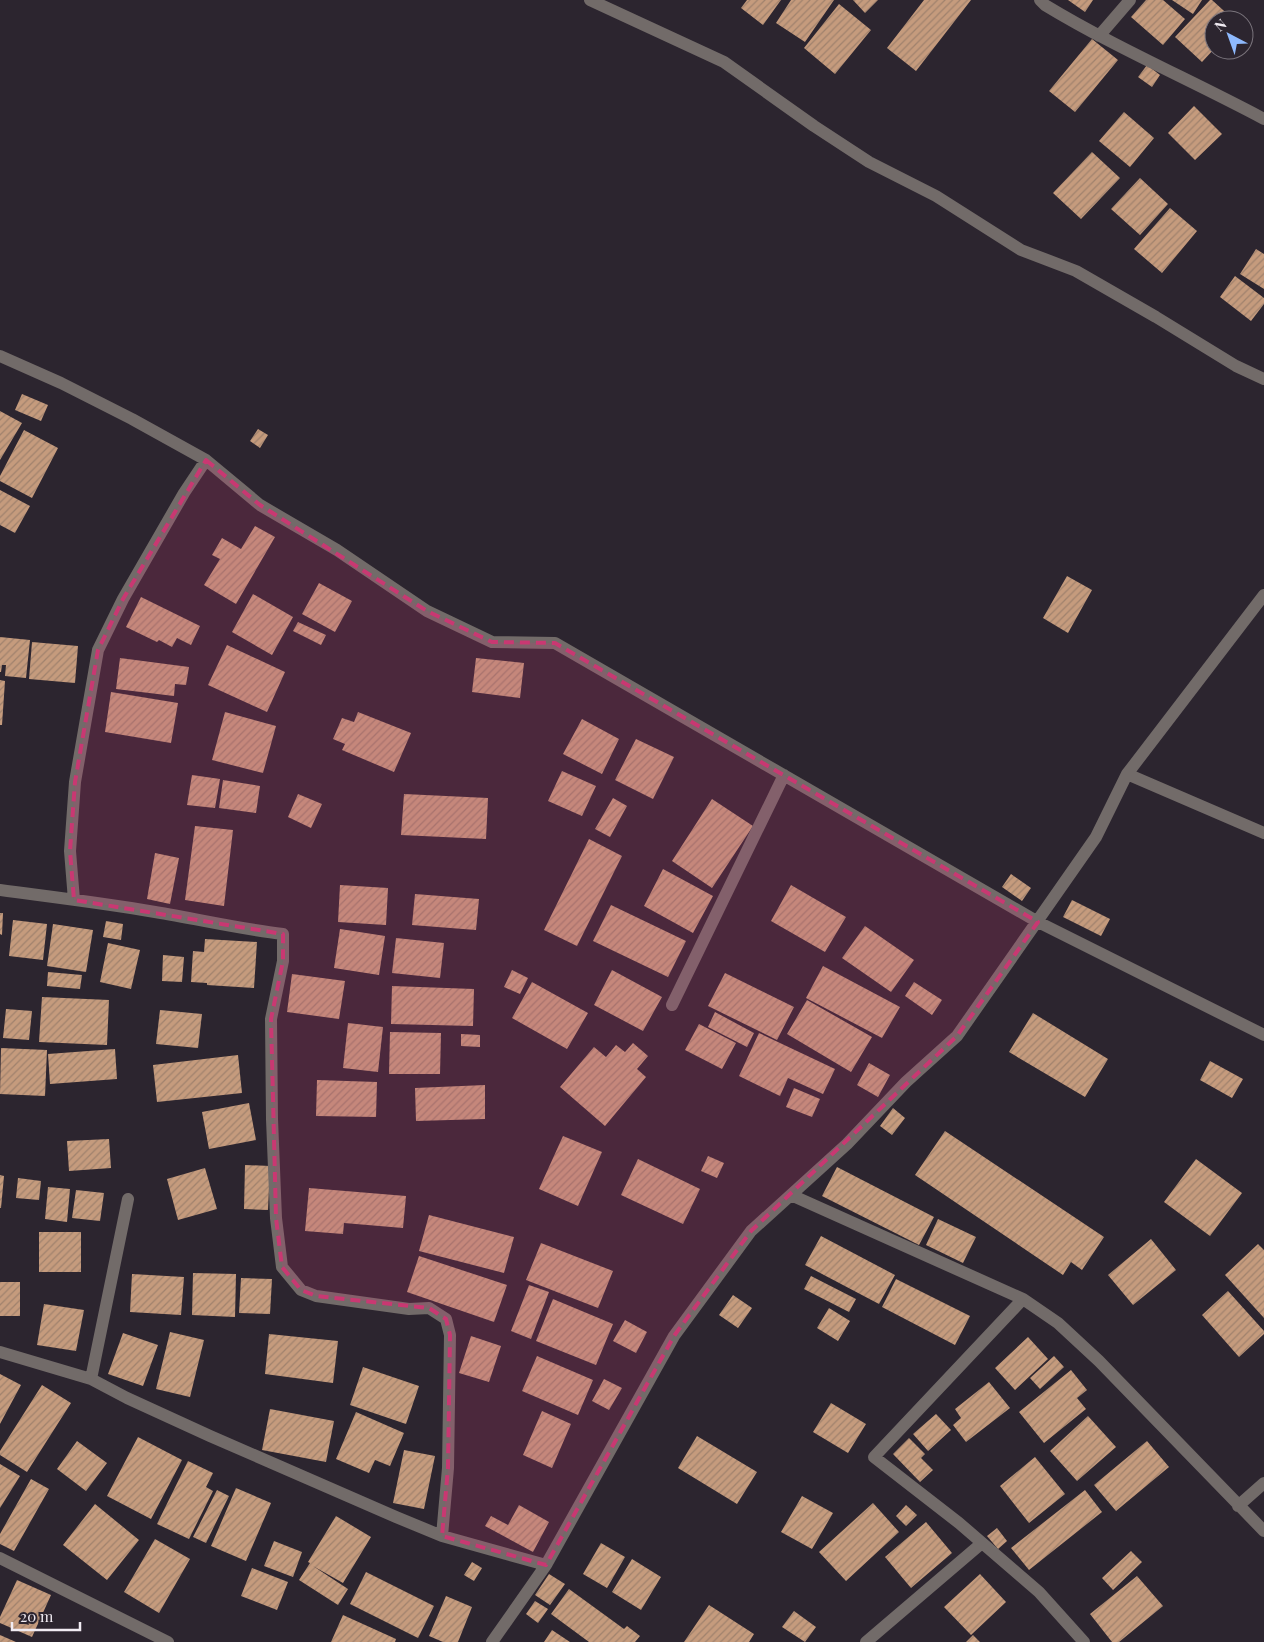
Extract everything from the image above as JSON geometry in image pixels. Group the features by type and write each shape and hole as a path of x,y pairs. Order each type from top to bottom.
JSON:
{"street":[{"path":"590,0 724,62 814,126 869,162 936,196 1020,250 1076,270 1236,366 1264,379"},
{"path":"1040,0 1099,36 1206,88 1264,119"},
{"path":"1099,36 1130,0"},
{"path":"0,356 61,383 123,414 206,460 260,505 337,550 427,611 492,642 555,643 1038,922 1264,1035"},
{"path":"74,900 70,851 75,782 98,650 123,599 206,460"},
{"path":"492,1642 546,1565 674,1336 751,1231 847,1144 906,1082 957,1036 1096,837 1127,774 1264,594"},
{"path":"1127,774 1264,833"},
{"path":"672,1005 784,775"},
{"path":"0,890 283,934 283,961 271,1019 272,1119 276,1218 282,1267 301,1290 316,1296 409,1309 429,1308 446,1319 450,1335 448,1468 442,1536"},
{"path":"792,1195 1023,1299 1058,1323 1099,1361 1264,1531"},
{"path":"91,1379 128,1199"},
{"path":"1023,1299 874,1457 959,1523 1039,1592 1084,1642"},
{"path":"0,1352 91,1379 127,1398 210,1436 442,1536 546,1565"},
{"path":"1238,1506 1264,1483"},
{"path":"866,1642 982,1543"},
{"path":"0,1558 168,1642"}],"highlighted area":[{"path":"206,460 260,505 427,611 492,642 555,643 1038,922 957,1036 751,1231 674,1336 546,1565 442,1536 448,1468 450,1335 446,1319 429,1308 316,1296 301,1290 282,1267 276,1218 271,1019 283,961 283,934 74,900 70,851 75,782 98,650 123,599"}],"building":[{"path":"747,0 781,0 763,25 741,8"},
{"path":"791,0 834,0 805,42 776,23"},
{"path":"853,0 878,0 865,13"},
{"path":"924,0 971,0 916,71 887,48"},
{"path":"1068,0 1093,0 1085,12"},
{"path":"1146,0 1163,0 1185,19 1163,45 1131,17"},
{"path":"1172,0 1202,0 1193,14"},
{"path":"1210,0 1223,10 1204,10 1204,60 1202,62 1175,37"},
{"path":"839,4 871,30 835,74 804,48"},
{"path":"1092,39 1118,60 1075,112 1049,91"},
{"path":"1147,65 1160,75 1152,87 1138,77"},
{"path":"1194,106 1222,134 1195,160 1168,133"},
{"path":"1124,112 1154,138 1130,167 1099,141"},
{"path":"1092,152 1120,178 1081,219 1053,193"},
{"path":"1140,178 1168,204 1140,235 1111,209"},
{"path":"1170,208 1197,231 1162,273 1134,249"},
{"path":"1256,249 1264,254 1264,289 1240,274"},
{"path":"1235,276 1264,298 1264,304 1251,321 1220,297"},
{"path":"22,394 48,405 41,421 15,410"},
{"path":"0,411 22,423 0,460"},
{"path":"258,429 268,435 260,448 250,441"},
{"path":"24,430 58,448 32,498 0,481 0,476"},
{"path":"0,490 30,506 15,533 0,525"},
{"path":"255,526 275,537 236,604 204,585 220,559 212,555 222,538 241,549"},
{"path":"1067,576 1092,590 1068,633 1043,618"},
{"path":"319,583 352,601 335,632 302,614"},
{"path":"253,594 293,617 272,655 232,632"},
{"path":"141,597 200,626 191,645 177,638 172,647 126,627"},
{"path":"298,622 326,635 321,645 293,631"},
{"path":"0,637 30,640 26,678 5,676 6,665 2,665 0,672"},
{"path":"32,642 78,646 75,683 29,679"},
{"path":"227,645 285,672 267,712 208,685"},
{"path":"120,658 189,667 186,685 175,684 174,696 116,689"},
{"path":"476,658 524,663 520,698 472,692"},
{"path":"0,680 5,681 2,725 0,725"},
{"path":"111,692 178,703 171,743 105,732"},
{"path":"225,712 276,726 263,773 212,760"},
{"path":"358,712 411,733 394,772 342,750 345,744 333,739 342,718 354,722"},
{"path":"582,719 619,739 602,774 563,754"},
{"path":"636,739 674,757 653,799 615,780"},
{"path":"562,771 596,786 582,816 548,801"},
{"path":"192,775 220,779 215,808 187,805"},
{"path":"223,780 260,786 256,813 219,808"},
{"path":"298,794 322,804 311,828 288,817"},
{"path":"404,794 488,798 486,839 401,835"},
{"path":"613,798 627,806 610,837 595,829"},
{"path":"712,799 753,826 712,888 672,861"},
{"path":"195,826 233,830 224,906 185,900"},
{"path":"589,839 622,856 577,946 544,930"},
{"path":"155,853 179,858 170,904 147,899"},
{"path":"663,869 713,896 693,933 644,906"},
{"path":"1011,874 1031,888 1022,901 1002,887"},
{"path":"340,885 388,888 386,925 338,922"},
{"path":"791,885 846,917 825,952 771,921"},
{"path":"415,894 479,899 476,930 412,925"},
{"path":"1072,900 1110,919 1101,936 1063,917"},
{"path":"611,905 686,941 668,977 593,941"},
{"path":"0,913 3,913 2,935 0,934"},
{"path":"13,920 47,924 43,960 9,956"},
{"path":"106,921 123,924 121,940 103,937"},
{"path":"53,924 93,930 86,972 47,966"},
{"path":"865,926 914,960 891,992 842,958"},
{"path":"340,929 385,936 379,975 334,968"},
{"path":"396,938 444,943 440,978 392,973"},
{"path":"205,939 257,942 254,988 191,982 193,951 204,952"},
{"path":"108,943 140,950 131,989 100,982"},
{"path":"163,955 184,957 182,982 162,981"},
{"path":"823,966 900,1007 882,1038 806,998"},
{"path":"512,970 528,978 520,994 504,987"},
{"path":"612,970 662,997 643,1031 594,1005"},
{"path":"48,972 82,975 80,989 47,986"},
{"path":"725,973 794,1007 777,1040 708,1006"},
{"path":"292,974 345,981 339,1019 287,1012"},
{"path":"532,982 588,1013 567,1049 512,1018"},
{"path":"914,982 942,1000 932,1015 905,996"},
{"path":"392,986 474,989 473,1026 391,1024"},
{"path":"42,997 109,1000 107,1045 39,1042"},
{"path":"807,1000 872,1037 851,1072 787,1034"},
{"path":"6,1009 32,1011 29,1040 3,1038"},
{"path":"160,1010 202,1014 198,1048 156,1044"},
{"path":"715,1012 754,1033 747,1047 708,1027"},
{"path":"1033,1013 1108,1059 1085,1097 1009,1052"},
{"path":"348,1023 383,1027 378,1072 343,1068"},
{"path":"699,1024 736,1043 722,1069 685,1050"},
{"path":"390,1032 441,1033 440,1074 389,1074"},
{"path":"759,1033 835,1069 823,1094 788,1078 780,1096 739,1076"},
{"path":"461,1034 480,1035 480,1047 461,1046"},
{"path":"633,1043 648,1056 637,1069 646,1077 605,1126 560,1087 594,1047 606,1057 616,1045 625,1052"},
{"path":"1,1048 47,1050 45,1096 0,1094"},
{"path":"115,1049 117,1079 50,1084 48,1054"},
{"path":"238,1055 242,1093 157,1102 153,1065"},
{"path":"1210,1061 1243,1079 1232,1098 1200,1080"},
{"path":"869,1063 890,1075 878,1097 857,1085"},
{"path":"317,1080 377,1082 376,1117 316,1116"},
{"path":"485,1085 485,1119 416,1121 415,1088"},
{"path":"794,1088 820,1099 812,1117 786,1107"},
{"path":"249,1103 256,1140 209,1149 202,1112"},
{"path":"893,1108 905,1118 892,1135 880,1126"},
{"path":"945,1131 1104,1237 1082,1270 1071,1262 1063,1275 915,1175"},
{"path":"563,1136 602,1152 578,1206 539,1189"},
{"path":"109,1139 111,1168 69,1171 67,1141"},
{"path":"708,1156 724,1163 717,1178 701,1171"},
{"path":"638,1159 700,1189 683,1224 621,1195"},
{"path":"1196,1159 1242,1193 1210,1236 1164,1202"},
{"path":"245,1165 270,1166 268,1210 244,1209"},
{"path":"837,1167 934,1217 919,1245 822,1196"},
{"path":"205,1168 217,1209 178,1220 167,1179"},
{"path":"0,1175 4,1176 1,1208 0,1208"},
{"path":"18,1178 41,1181 39,1200 16,1198"},
{"path":"48,1187 70,1189 67,1222 45,1219"},
{"path":"309,1188 406,1196 403,1228 344,1223 343,1234 305,1231"},
{"path":"76,1190 104,1193 100,1221 72,1218"},
{"path":"429,1215 514,1237 504,1273 419,1251"},
{"path":"938,1219 976,1237 963,1263 926,1245"},
{"path":"39,1232 81,1232 81,1272 39,1272"},
{"path":"821,1236 895,1275 879,1304 805,1265"},
{"path":"1151,1239 1176,1270 1133,1305 1108,1275"},
{"path":"541,1243 613,1271 598,1308 526,1280"},
{"path":"1258,1244 1264,1250 1264,1318 1225,1275"},
{"path":"419,1256 507,1285 494,1322 407,1292"},
{"path":"193,1273 236,1274 235,1317 192,1315"},
{"path":"132,1274 184,1277 181,1315 130,1312"},
{"path":"811,1276 856,1299 849,1312 804,1289"},
{"path":"241,1278 272,1279 270,1314 239,1313"},
{"path":"896,1279 970,1316 955,1345 882,1307"},
{"path":"0,1282 20,1282 20,1316 0,1316"},
{"path":"529,1285 549,1292 531,1339 511,1331"},
{"path":"1228,1291 1264,1331 1264,1334 1239,1357 1202,1315"},
{"path":"733,1295 752,1308 738,1328 719,1315"},
{"path":"553,1299 613,1324 596,1365 536,1341"},
{"path":"44,1304 84,1310 76,1351 37,1345"},
{"path":"829,1308 850,1321 838,1341 817,1328"},
{"path":"625,1320 647,1332 636,1353 613,1341"},
{"path":"170,1332 204,1340 190,1397 156,1389"},
{"path":"123,1333 158,1345 143,1386 108,1374"},
{"path":"269,1334 338,1341 333,1383 265,1374"},
{"path":"471,1336 501,1346 489,1382 459,1373"},
{"path":"1028,1337 1048,1359 1015,1390 995,1368"},
{"path":"537,1356 593,1380 578,1415 522,1391"},
{"path":"1054,1356 1064,1367 1040,1389 1030,1378"},
{"path":"363,1367 419,1386 406,1424 350,1405"},
{"path":"1071,1370 1087,1390 1077,1398 1086,1409 1044,1443 1019,1412"},
{"path":"0,1374 21,1385 0,1424"},
{"path":"604,1379 622,1388 609,1410 592,1401"},
{"path":"989,1382 1010,1408 966,1442 953,1425 961,1418 955,1409"},
{"path":"42,1385 71,1403 27,1472 0,1455 0,1451"},
{"path":"831,1403 866,1424 848,1453 813,1432"},
{"path":"270,1409 334,1421 326,1462 262,1450"},
{"path":"542,1411 571,1424 552,1468 523,1455"},
{"path":"356,1412 404,1433 390,1466 375,1460 369,1473 336,1459"},
{"path":"936,1414 951,1430 928,1451 913,1434"},
{"path":"1088,1416 1116,1447 1077,1481 1050,1451"},
{"path":"697,1436 757,1472 737,1504 678,1468"},
{"path":"138,1437 182,1460 151,1519 107,1496"},
{"path":"909,1438 925,1454 921,1458 933,1470 920,1482 893,1454"},
{"path":"77,1441 107,1463 86,1491 57,1469"},
{"path":"1147,1441 1169,1467 1116,1511 1094,1485"},
{"path":"404,1450 435,1456 424,1509 393,1503"},
{"path":"1035,1457 1065,1494 1029,1523 1000,1486"},
{"path":"188,1461 213,1473 206,1487 213,1491 189,1539 157,1524"},
{"path":"0,1464 20,1476 0,1508"},
{"path":"31,1479 49,1489 14,1551 0,1544 0,1534"},
{"path":"236,1488 271,1503 246,1561 211,1546"},
{"path":"217,1490 229,1496 206,1543 193,1537"},
{"path":"1085,1490 1102,1512 1029,1570 1011,1548"},
{"path":"802,1496 833,1513 812,1549 781,1532"},
{"path":"873,1503 899,1532 846,1581 819,1552"},
{"path":"95,1504 139,1540 107,1580 63,1545"},
{"path":"519,1505 549,1522 533,1552 485,1526 491,1516 508,1525"},
{"path":"906,1505 917,1515 906,1526 896,1516"},
{"path":"336,1516 371,1537 343,1583 313,1566 348,1589 338,1605 299,1580"},
{"path":"926,1522 952,1553 911,1588 885,1557"},
{"path":"997,1528 1007,1541 998,1549 987,1536"},
{"path":"155,1539 190,1559 159,1613 124,1592"},
{"path":"274,1541 302,1552 293,1577 264,1566"},
{"path":"601,1543 625,1557 607,1588 583,1574"},
{"path":"1131,1551 1142,1562 1113,1590 1102,1578"},
{"path":"632,1559 661,1577 641,1610 612,1592"},
{"path":"472,1562 482,1568 474,1581 464,1575"},
{"path":"252,1568 288,1582 277,1610 241,1596"},
{"path":"366,1572 434,1606 418,1638 350,1604"},
{"path":"549,1574 565,1584 550,1605 535,1595"},
{"path":"980,1574 1006,1602 971,1635 944,1607"},
{"path":"1137,1576 1163,1606 1119,1642 1112,1642 1090,1614"},
{"path":"17,1580 51,1595 32,1637 0,1623 0,1617"},
{"path":"569,1589 624,1629 627,1626 640,1636 635,1642 589,1642 551,1614"},
{"path":"446,1596 472,1607 458,1642 443,1642 429,1636"},
{"path":"535,1601 548,1609 538,1623 526,1614"},
{"path":"709,1605 754,1634 749,1642 684,1642"},
{"path":"794,1611 816,1627 805,1642 782,1627"},
{"path":"343,1615 396,1639 395,1642 331,1642"},
{"path":"552,1630 570,1642 544,1642"},
{"path":"0,1635 16,1642 0,1642"},
{"path":"973,1635 980,1642 966,1642"}]}
